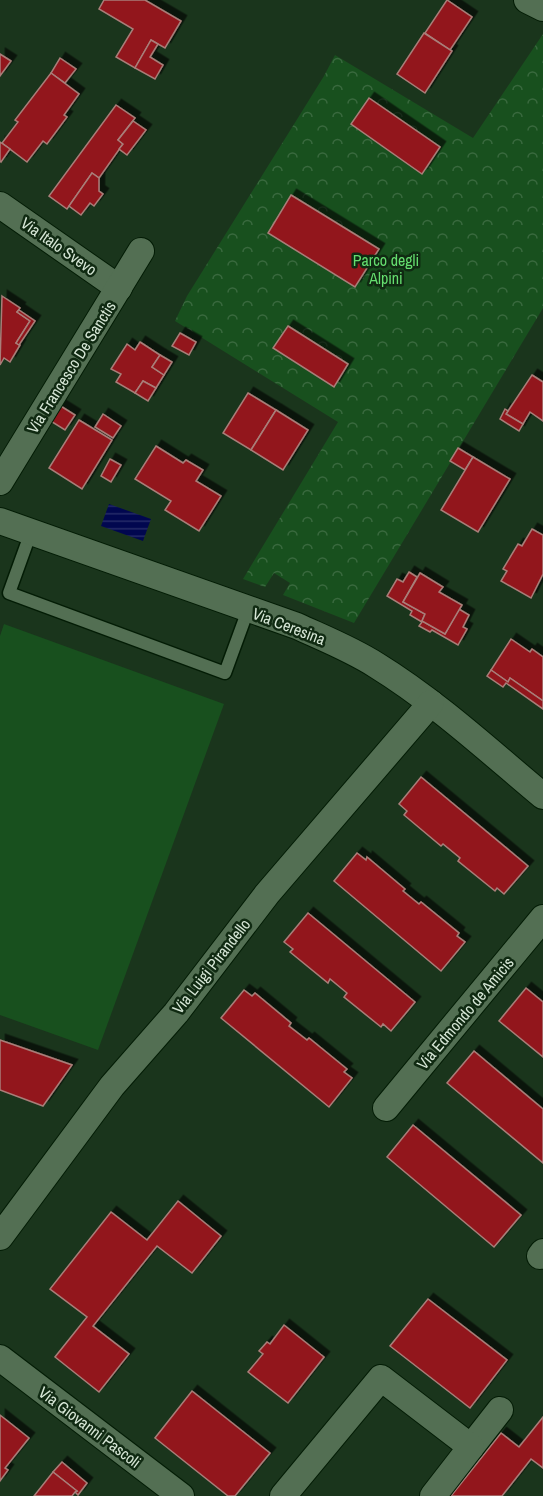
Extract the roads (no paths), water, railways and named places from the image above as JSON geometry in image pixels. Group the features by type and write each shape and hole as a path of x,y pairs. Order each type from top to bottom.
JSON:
{"street":[{"path":"528,0 543,8"},
{"name":"Via Italo Svevo","path":"0,205 119,288"},
{"name":"Via Francesco De Sanctis","path":"0,482 141,251"},
{"name":"Via Ceresina","path":"0,521 297,626 339,645 375,664 431,703 543,796"},
{"name":"Via Luigi Pirandello","path":"0,1237 112,1086 176,1013 267,894 431,703"},
{"name":"Via Edmondo de Amicis","path":"386,1108 543,918"},
{"name":"Via Giovanni Pascoli","path":"0,1358 181,1496"},
{"path":"283,1496 381,1378 471,1447"},
{"path":"434,1496 501,1410"}],"lane":[{"path":"31,532 9,593 225,672 248,610"}],"park label":[{"name":"Parco degli Alpini","path":"386,269"}]}
